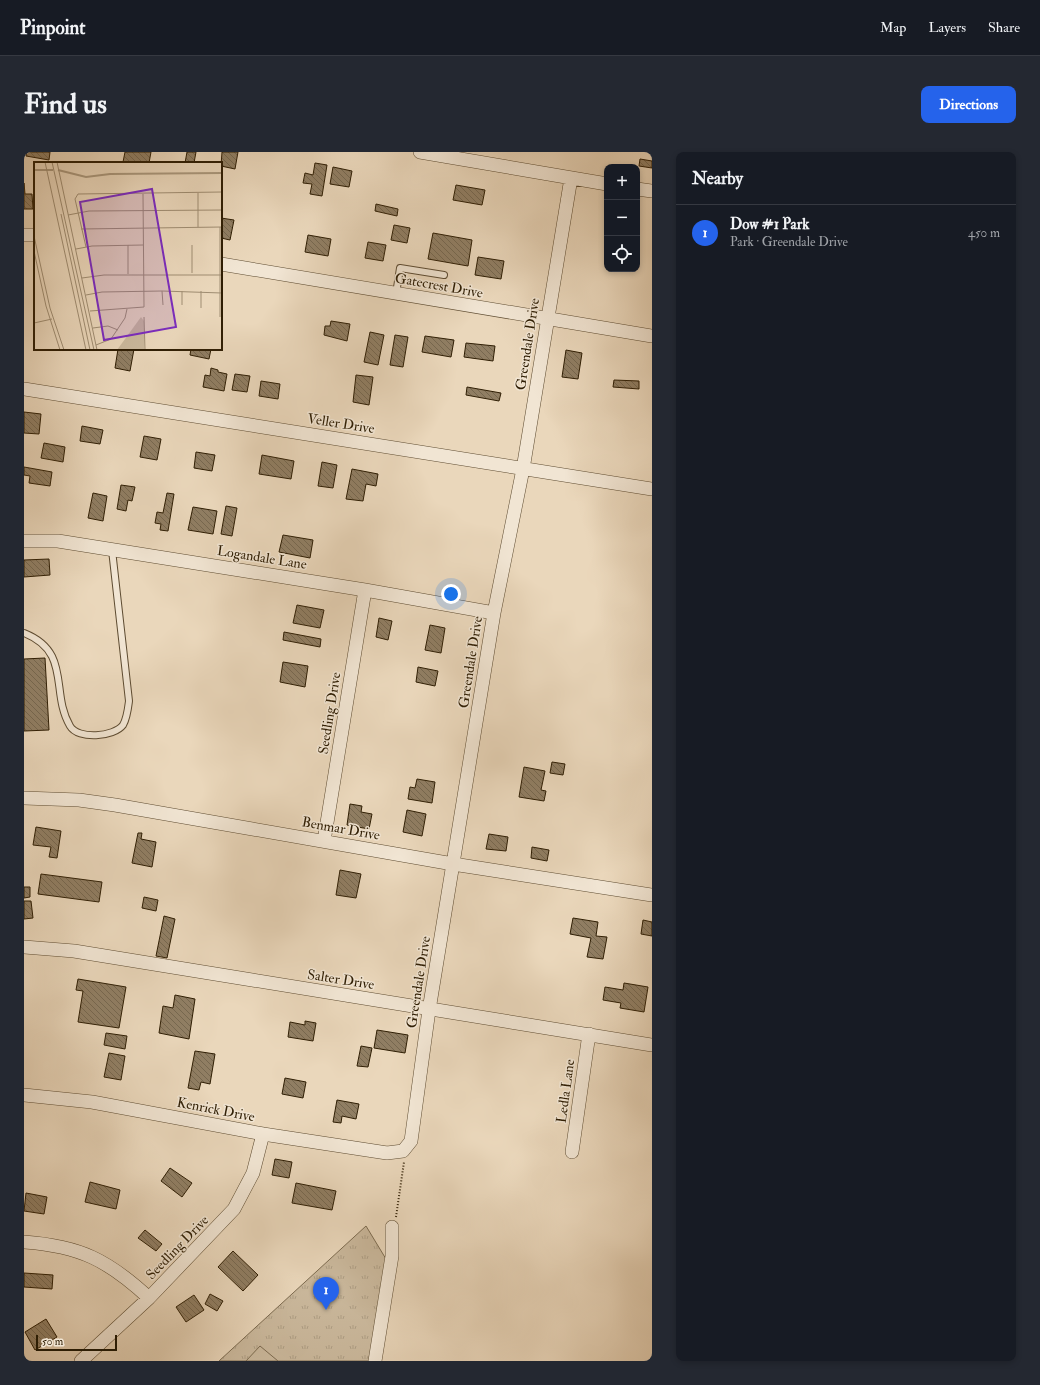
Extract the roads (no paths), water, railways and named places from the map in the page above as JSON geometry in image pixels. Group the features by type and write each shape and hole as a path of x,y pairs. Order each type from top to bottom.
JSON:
{"street":[{"path":"420,152 604,184"},
{"name":"Greendale Drive","path":"403,1151 411,1141 429,1010 494,613 523,469 571,178"},
{"path":"640,189 652,191"},
{"name":"Gatecrest Drive","path":"222,264 652,336"},
{"name":"Veller Drive","path":"24,389 652,489"},
{"name":"Logandale Lane","path":"24,541 58,541 365,590 494,613"},
{"name":"Seedling Drive","path":"324,841 365,590"},
{"name":"Benmar Drive","path":"24,798 72,800 115,805 453,864 652,895"},
{"name":"Salter Drive","path":"24,947 74,951 429,1010 652,1045"},
{"name":"Ledla Lane","path":"572,1152 589,1034"},
{"name":"Kenrick Drive","path":"24,1095 92,1102 263,1134 387,1153 403,1151"},
{"name":"Seedling Drive","path":"81,1361 149,1298 234,1209 253,1173 263,1134"},
{"path":"375,1361 392,1256 392,1227"},
{"path":"24,1242 62,1246 90,1255 114,1269 149,1298"}],"lane":[{"path":"396,294 400,268 444,276"},
{"path":"24,633 43,643 50,652 56,665 66,716 71,727 76,732 84,734 106,733 116,731 123,725 129,701 112,550"}],"place":[{"name":"Dow #1 Park","path":"326,1310"}]}
